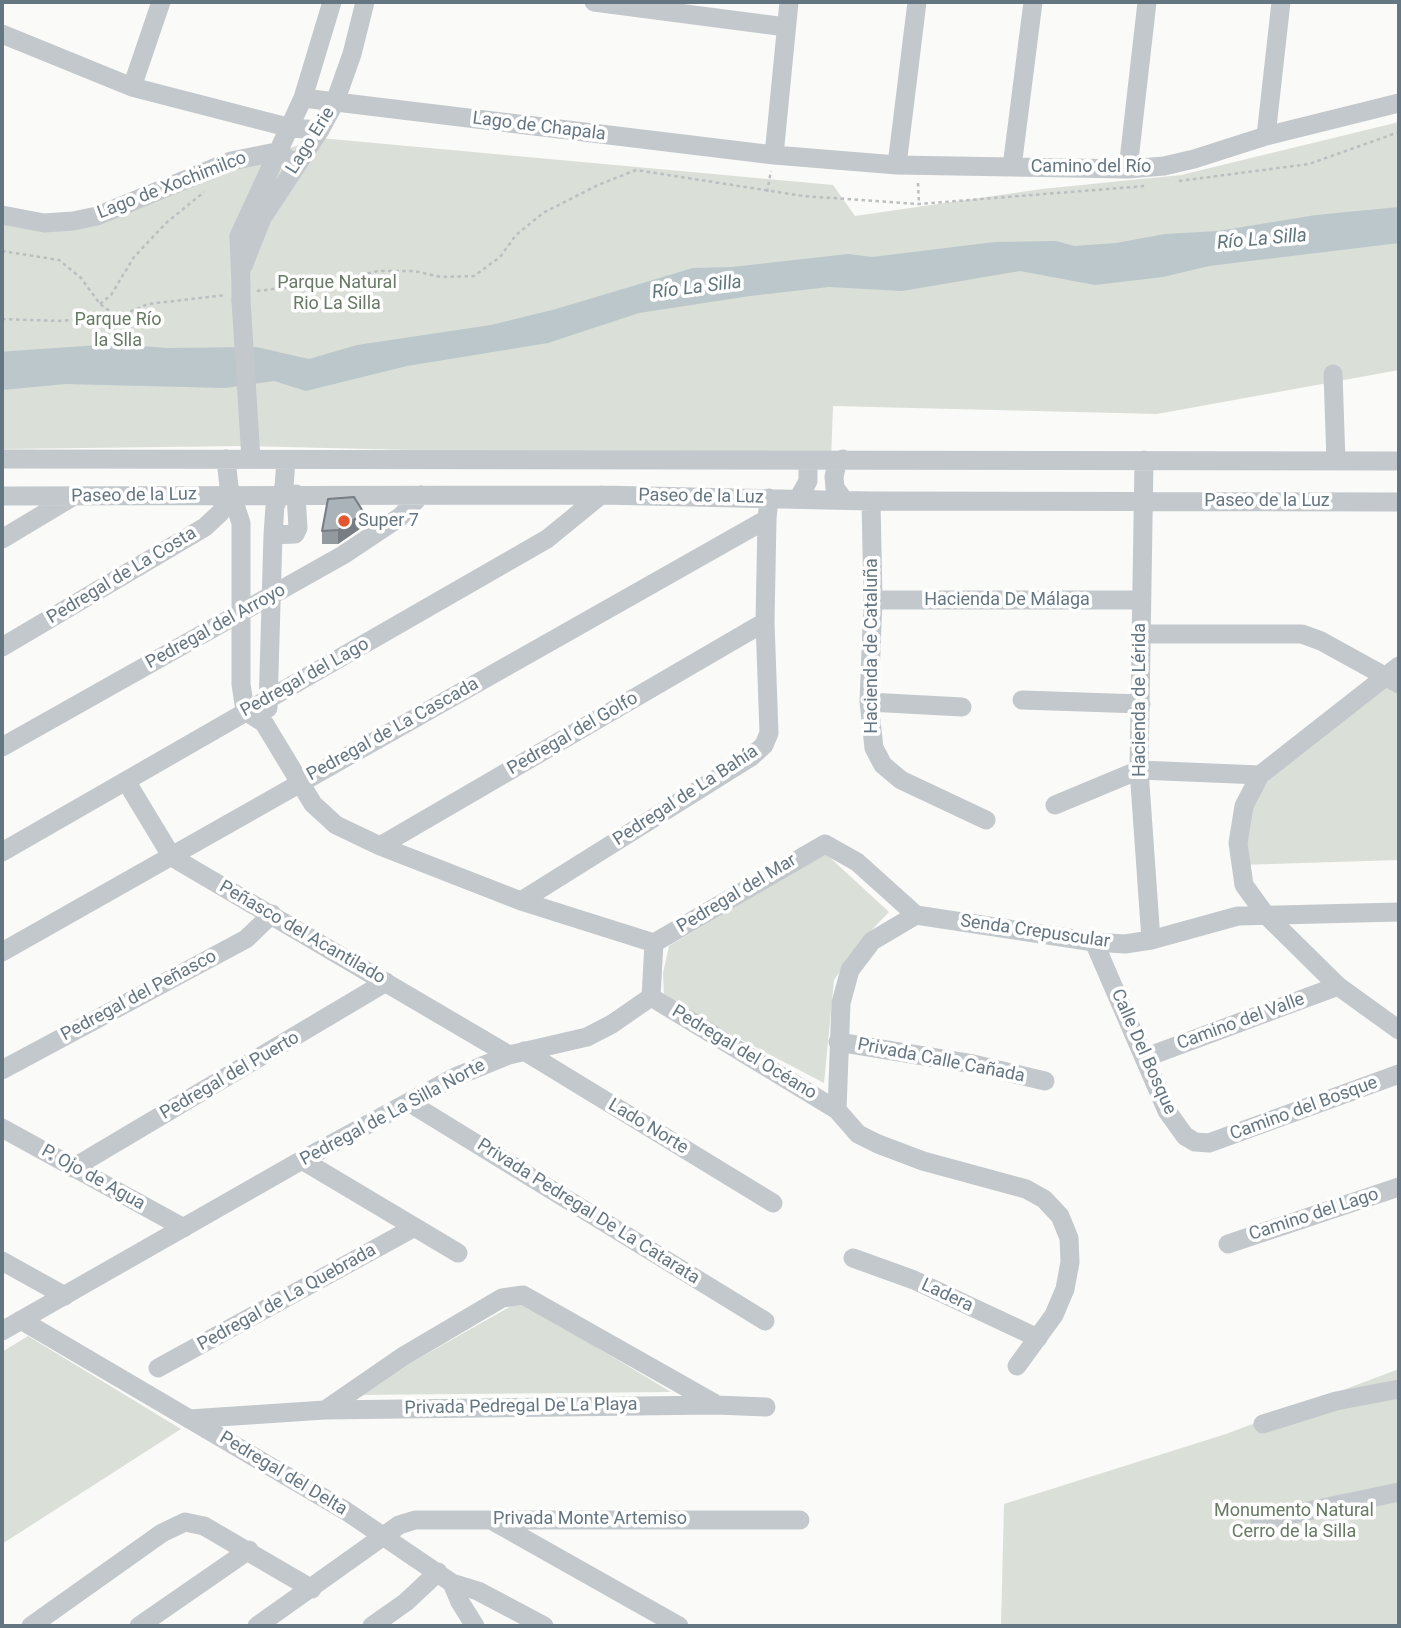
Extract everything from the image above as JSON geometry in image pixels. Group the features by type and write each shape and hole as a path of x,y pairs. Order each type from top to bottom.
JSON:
{"street":[{"path":"131,87 161,2"},
{"name":"Lago Erie","path":"240,293 237,253 239,236 303,98 332,2"},
{"name":"Lago Erie","path":"240,293 262,218 320,130 334,102 352,54 365,2"},
{"path":"594,2 786,27"},
{"path":"774,155 789,2"},
{"path":"905,165 917,2"},
{"path":"1012,167 1033,2"},
{"path":"1128,169 1147,2"},
{"path":"1266,136 1281,2"},
{"path":"2,34 131,87 291,128 320,130"},
{"name":"Lago de Chapala","path":"303,98 774,155"},
{"name":"Camino del Río","path":"774,155 905,165 1128,169 1184,162 1266,136 1399,103"},
{"path":"276,152 298,164"},
{"name":"Lago de Xochimilco","path":"2,215 44,223 97,216 231,161 276,152"},
{"path":"240,293 251,453"},
{"path":"1333,374 1336,461"},
{"name":"Paseo de la Luz","path":"2,459 226,458 251,453 286,460 1399,461"},
{"path":"226,458 231,494 241,523 241,684 245,711 264,723 313,804 336,825 380,846 521,901 654,943 651,997"},
{"path":"843,459 837,463 834,477 835,488 844,500"},
{"path":"264,723 270,699 275,506 288,494 286,460"},
{"name":"Hacienda de Lérida","path":"1144,460 1141,500 1139,770 1151,940"},
{"path":"798,499 808,481 808,461"},
{"name":"Pedregal de La Costa","path":"2,647 205,527 220,513 231,494"},
{"name":"Pedregal del Arroyo","path":"2,747 271,596 384,528 400,517 421,495"},
{"name":"Paseo de la Luz","path":"2,496 601,495 871,501 1399,502"},
{"name":"Pedregal del Lago","path":"2,852 547,539 601,495"},
{"path":"2,539 72,497"},
{"path":"767,519 769,498"},
{"name":"Hacienda de Cataluña","path":"871,501 873,600 869,702 874,748 883,765 901,780 986,820"},
{"name":"Pedregal de La Bahía","path":"521,901 761,750 769,733 765,622 767,519"},
{"name":"Pedregal de La Cascada","path":"2,952 767,519"},
{"name":"Hacienda De Málaga","path":"873,600 1140,600"},
{"name":"Pedregal del Golfo","path":"380,846 765,622"},
{"path":"1140,634 1303,635 1395,676 1260,775 1244,806 1238,844 1244,885 1265,914 1338,986 1396,1025"},
{"path":"1023,700 1141,704"},
{"path":"869,702 962,707"},
{"path":"1055,805 1139,770 1260,775"},
{"name":"Peñasco del Acantilado","path":"126,781 172,857 386,982 516,1053"},
{"name":"Pedregal del Mar","path":"654,943 820,845 830,845 857,862 916,915"},
{"name":"Senda Crepuscular","path":"916,915 1094,942 1125,944 1151,940 1238,916 1399,912"},
{"name":"Pedregal del Peñasco","path":"2,1070 246,939 272,914"},
{"name":"Pedregal del Océano","path":"837,1110 838,1041 845,981 856,960 872,941 916,915"},
{"name":"Calle Del Bosque","path":"1094,942 1175,1124 1195,1142 1209,1143"},
{"name":"Pedregal del Puerto","path":"73,1168 386,982"},
{"name":"Camino del Valle","path":"1144,1058 1338,986"},
{"name":"Pedregal del Océano","path":"651,997 837,1110 858,1134 923,1161 1026,1189 1044,1199 1060,1216 1069,1238 1070,1262 1058,1307 1017,1366"},
{"name":"Pedregal de La Silla Norte","path":"2,1331 302,1160 455,1077 516,1053 587,1037 612,1024 651,997"},
{"name":"Privada Calle Cañada","path":"838,1041 973,1064 1045,1081"},
{"name":"Lado Norte","path":"516,1053 773,1203"},
{"name":"Camino del Bosque","path":"1209,1143 1399,1074"},
{"name":"Privada Pedregal De La Catarata","path":"410,1102 765,1321"},
{"name":"P. Ojo de Agua","path":"2,1128 184,1228"},
{"path":"302,1160 458,1253"},
{"name":"Camino del Lago","path":"1228,1244 1399,1187"},
{"name":"Pedregal de La Quebrada","path":"158,1368 415,1227"},
{"name":"Ladera","path":"853,1258 914,1280 1038,1338"},
{"path":"2,1261 65,1296"},
{"name":"Privada Pedregal De La Playa","path":"325,1410 402,1357 502,1298 523,1295 716,1405"},
{"name":"Pedregal del Delta","path":"21,1320 384,1536 445,1577 544,1626"},
{"path":"1263,1424 1336,1401 1399,1389"},
{"name":"Privada Pedregal De La Playa","path":"189,1419 325,1410 716,1405 766,1407"},
{"path":"1260,1521 1399,1492"},
{"path":"490,1519 679,1626"},
{"name":"Privada Monte Artemiso","path":"257,1626 399,1525 415,1520 800,1520"},
{"path":"31,1626 174,1526 185,1522 204,1525 312,1589"},
{"path":"139,1626 249,1550"},
{"path":"372,1626 445,1577 475,1626"}],"path":[{"path":"1166,183 1309,164 1399,132"},
{"path":"767,192 774,155"},
{"path":"905,165 919,204"},
{"path":"2,319 58,321 118,317 148,304 332,282 378,271 414,271 441,277 474,276 500,257 516,235 542,213 598,185 636,170 767,192 919,204 1153,185"},
{"path":"100,304 111,295 135,257 166,223 212,186"},
{"path":"2,251 59,260 81,278 100,304 118,317"}],"green space":[{"name":"Parque Natural Rio La Silla","path":"1399,122 1399,370 1157,414 833,406 831,460 244,446 2,449 2,215 73,221 320,138 833,185 855,216 1042,189 1181,175"},
{"path":"1386,677 1399,684 1399,860 1239,865 1252,788"},
{"path":"825,853 889,912 862,940 834,980 824,1083 664,999 663,973 669,946"},
{"path":"520,1301 671,1392 354,1395"},
{"path":"28,1336 181,1429 2,1544 2,1352"},
{"name":"Monumento Natural Cerro de la Silla","path":"1399,1369 1399,1626 1001,1626 1004,1504 1226,1434"}],"water":[{"name":"Río La Silla","path":"1399,207 1399,243 1209,266 1163,277 1095,285 1020,271 902,291 829,287 750,296 639,313 548,343 407,366 306,391 274,381 225,388 65,384 2,390 2,352 115,344 167,348 256,347 309,359 357,345 491,325 556,309 693,268 732,267 848,254 872,257 995,242 1056,241 1074,246 1116,243 1165,234 1218,231 1316,215"}],"building":[{"path":"354,497 364,513 338,530 322,531 328,499"}],"place":[{"name":"Super 7","path":"344,521"}],"park label":[{"name":"Parque Río la Slla","path":"118,330"}]}
